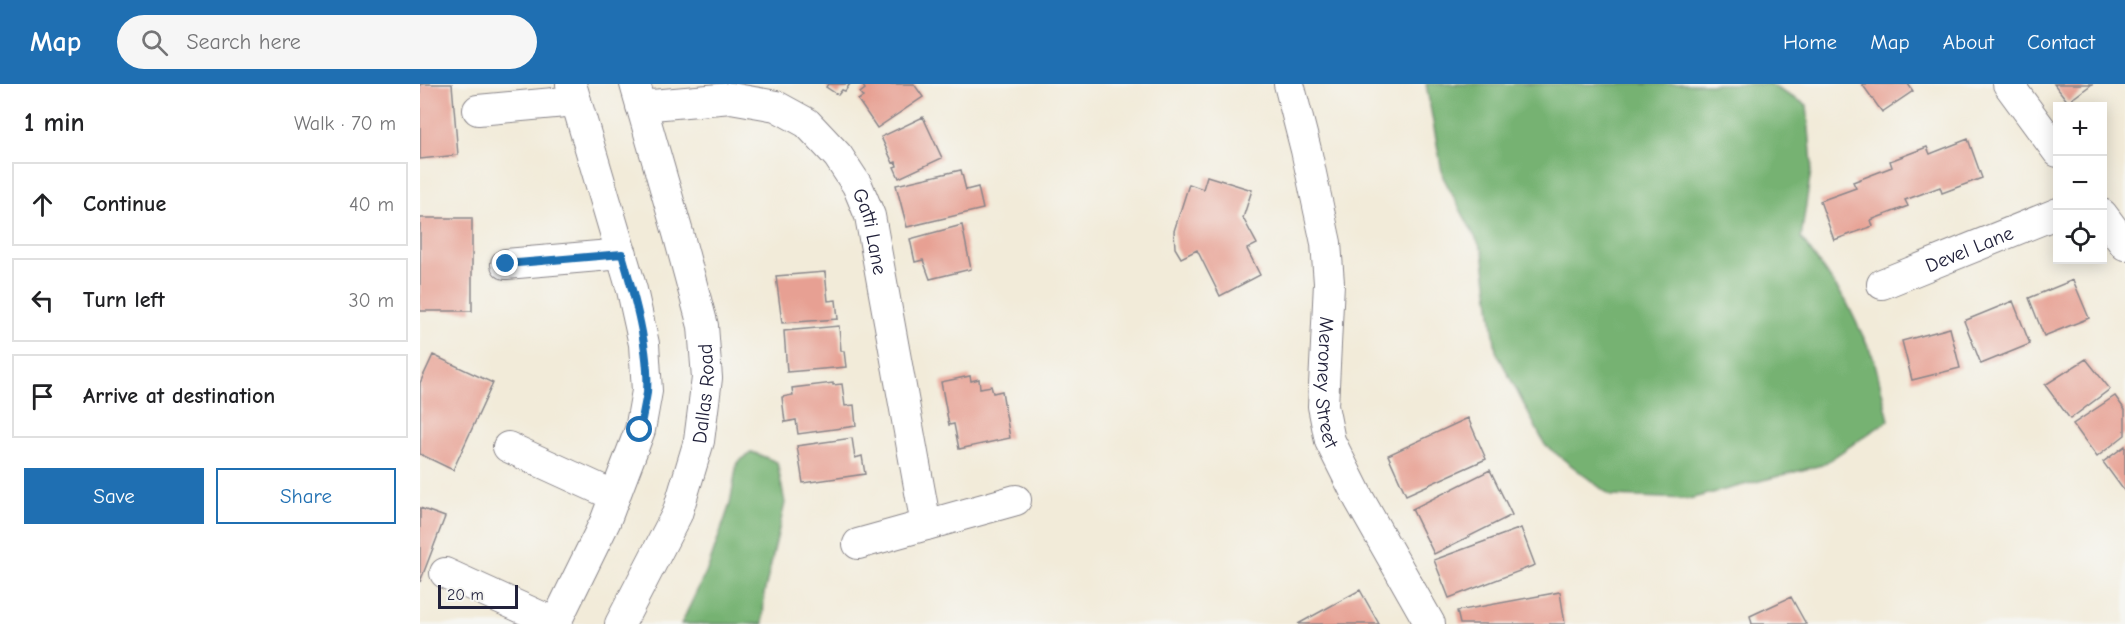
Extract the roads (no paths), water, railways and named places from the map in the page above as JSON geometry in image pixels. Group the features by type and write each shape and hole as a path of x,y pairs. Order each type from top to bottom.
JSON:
{"street":[{"name":"Meroney Street","path":"1289,84 1326,243 1329,283 1323,406 1330,441 1359,499 1430,624"},
{"path":"2008,84 2053,145"},
{"path":"445,573 555,624 605,522 640,430 647,391 644,344 632,290 574,92 478,110"},
{"name":"Gatti Lane","path":"638,95 731,98 776,106 807,123 838,156 856,184 870,216 926,525"},
{"name":"Dallas Road","path":"621,624 677,514 699,441 707,378 703,326 638,95"},
{"name":"Devel Lane","path":"1882,284 2053,215"},
{"path":"2107,220 2125,245"},
{"path":"506,264 622,254"},
{"path":"508,447 615,496"},
{"path":"858,544 1016,500"}]}
